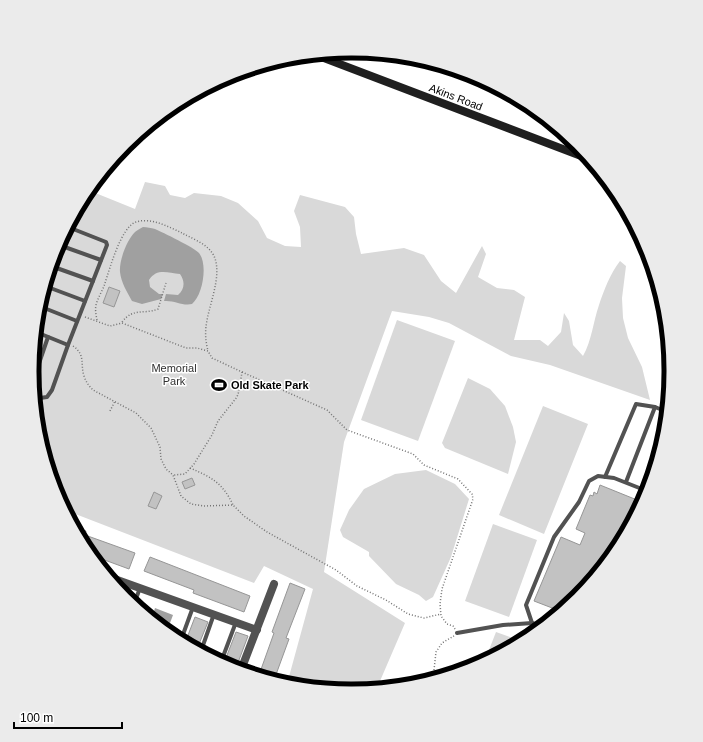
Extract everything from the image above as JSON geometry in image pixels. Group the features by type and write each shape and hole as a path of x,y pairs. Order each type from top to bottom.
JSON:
{"street":[{"name":"Akins Road","path":"327,59 576,154"},
{"path":"243,664 274,584"},
{"path":"124,585 140,588 257,630"}],"lane":[{"path":"41,398 47,397 52,390 79,315 107,245 106,242 73,229"},
{"path":"65,247 101,260"},
{"path":"57,268 93,281"},
{"path":"51,288 85,301"},
{"path":"45,309 77,321"},
{"path":"42,334 68,345"},
{"path":"39,362 48,337"},
{"path":"605,477 636,404 661,410"},
{"path":"626,482 655,407"},
{"path":"532,623 526,605 554,537 579,502 589,481 598,476 614,478 641,488"},
{"path":"136,597 140,588"},
{"path":"183,634 193,607"},
{"path":"202,646 214,614"},
{"path":"223,656 236,622"},
{"path":"457,633 503,625 535,624"}],"path":[{"path":"97,321 97,304 115,251 126,232 134,222 145,220 169,227 205,245 214,256 216,281 205,328 208,351 212,358 327,410 347,430 413,454 424,466 458,479 468,488 473,499 442,589 440,604 441,616 447,624 453,626 457,633 453,638 442,644 436,652 434,672"},
{"path":"122,323 128,315 142,312 152,312 158,309 166,283"},
{"path":"79,315 110,326 122,323 186,348 197,348 208,351"},
{"path":"68,345 72,345 80,351 83,362 83,375 89,386 93,390 136,413 151,428 160,446 161,459 166,469 173,475 181,496 191,504 204,506 233,505"},
{"path":"173,475 185,474 209,440 218,421 237,397 242,372"},
{"path":"110,411 115,401"},
{"path":"190,468 211,477 221,486 233,505 244,516 267,532 336,570 357,586 386,600 408,614 424,618 440,614"}],"green space":[{"name":"Memorial Park","path":"145,182 165,186 170,195 185,198 194,193 221,196 238,203 258,221 267,238 285,246 301,247 300,227 294,211 300,195 345,207 354,217 361,254 404,248 424,255 441,281 456,293 482,246 486,254 478,277 497,288 514,290 525,297 514,340 540,340 548,346 561,332 564,313 569,321 573,345 583,356 605,288 620,261 626,266 622,298 623,318 628,338 642,367 650,400 550,365 511,356 449,323 429,317 392,311 344,442 324,572 405,623 379,682 352,684 331,683 289,677 313,589 264,566 254,583 73,513 56,471 45,432 39,371 42,330 50,290 63,251 71,233 95,193 135,209"},
{"path":"397,320 455,341 418,441 361,420"},
{"path":"468,378 490,389 505,406 513,427 516,442 508,474 445,448 442,443"},
{"path":"543,406 588,424 544,534 499,515"},
{"path":"426,470 455,484 469,499 451,557 433,597 426,601 419,595 396,584 369,556 369,552 343,537 340,530 349,510 364,489 395,474"},
{"path":"493,524 537,540 509,617 465,601"},
{"path":"496,632 514,638 489,651"}],"shaded area":[{"path":"143,227 155,229 199,253 202,258 204,272 199,294 192,304 164,301 166,294 178,295 184,285 180,274 167,272 155,274 149,280 150,287 159,294 163,294 161,299 142,304 132,301 124,287 120,267 124,250 129,240 135,232"},
{"path":"155,608 173,615 169,625 161,619 154,613"}],"building":[{"path":"109,287 120,291 114,307 103,303"},
{"path":"192,478 195,485 185,489 182,482"},
{"path":"600,485 636,500 611,545 586,577 558,606 554,609 534,601 561,537 580,545 585,533 576,529 590,495 593,496 594,492 597,494"},
{"path":"154,492 162,496 156,509 148,506"},
{"path":"86,535 135,553 129,569 103,559"},
{"path":"150,557 250,596 244,612 193,593 194,590 144,571"},
{"path":"290,583 305,589 286,638 289,639 276,674 261,670 274,633 272,632"},
{"path":"195,617 208,622 199,644 187,637"},
{"path":"236,632 248,636 238,662 226,657"}],"place":[{"name":"Old Skate Park","path":"219,385"}]}
